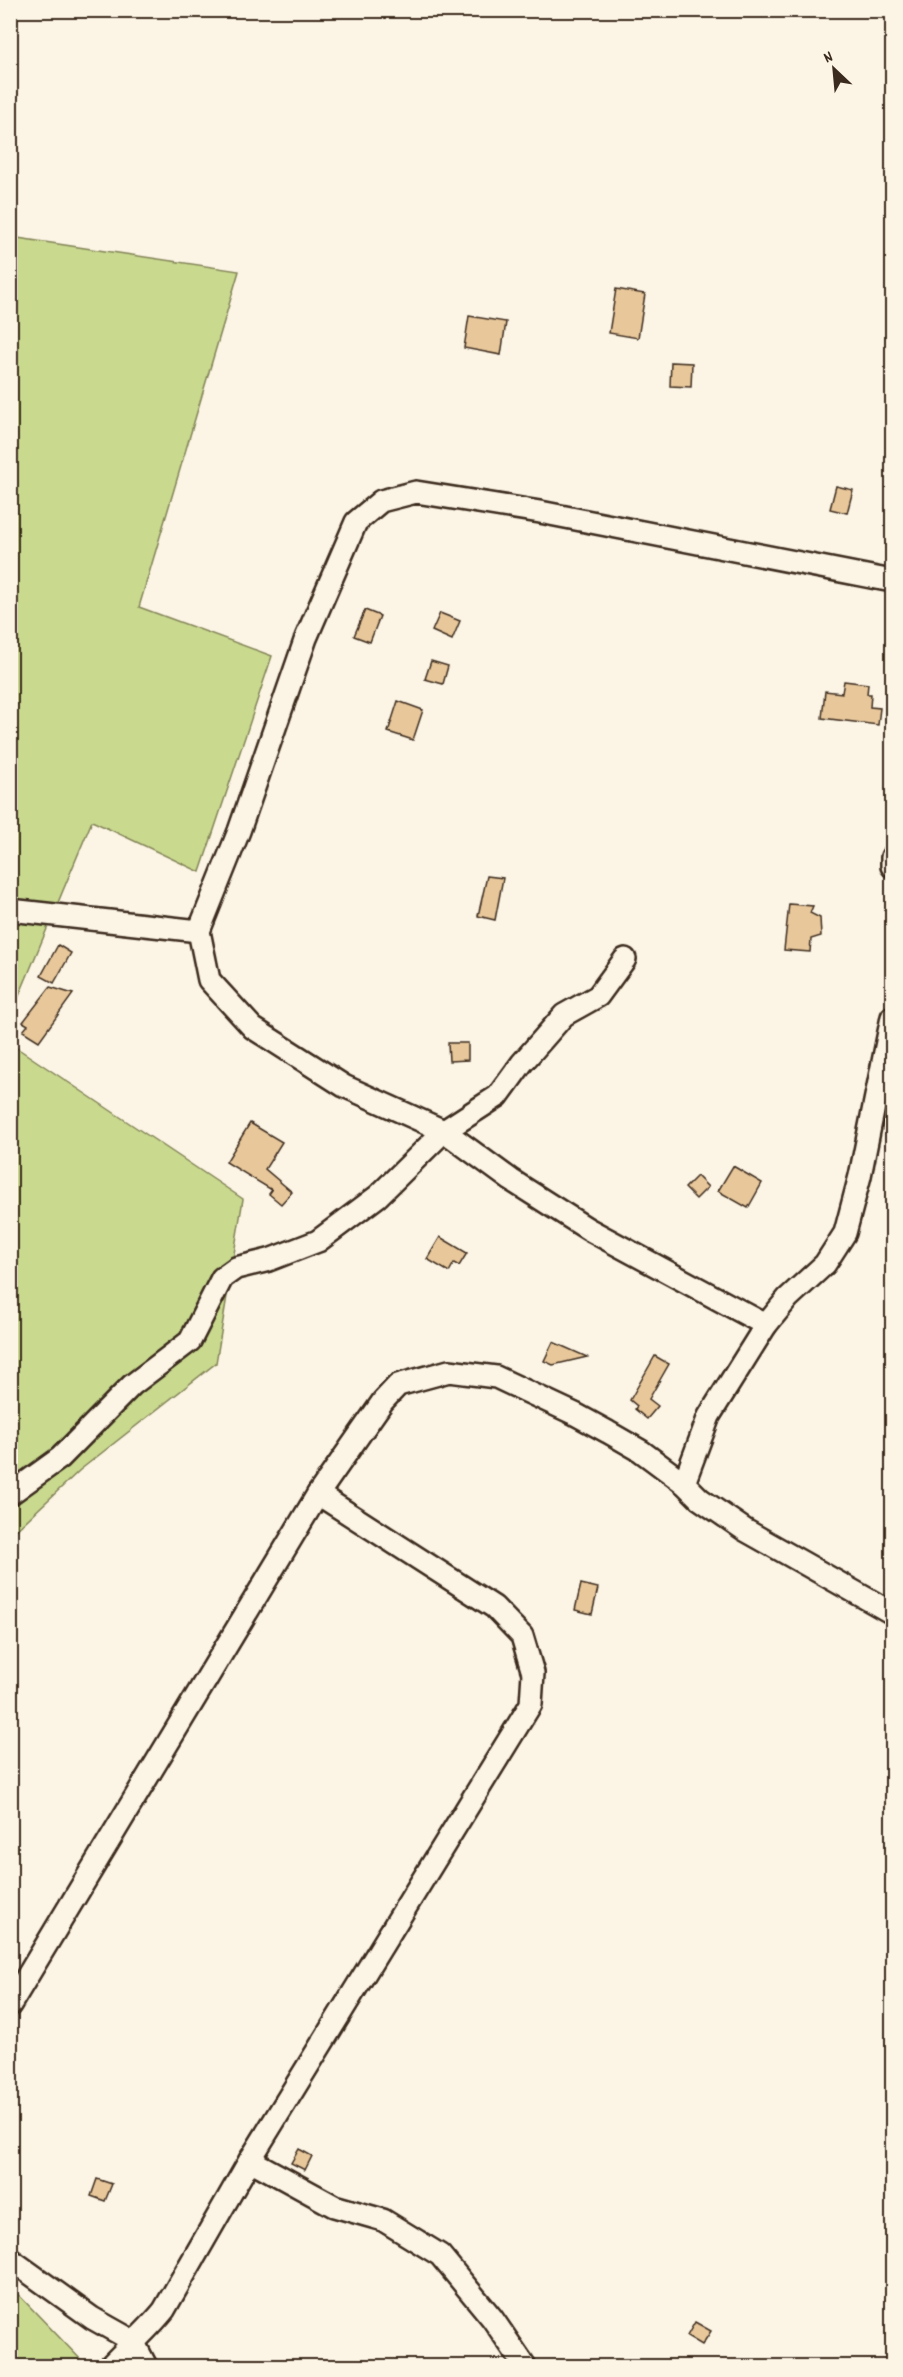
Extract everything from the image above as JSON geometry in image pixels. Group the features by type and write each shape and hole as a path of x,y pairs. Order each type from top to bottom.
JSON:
{"street":[{"path":"766,1325 588,1229 511,1179 444,1131 344,1086 253,1028 209,980 199,931 239,831 306,638 356,522 381,501 416,492 540,512 892,581"},
{"path":"892,857 892,866"},
{"path":"10,910 199,931"},
{"path":"10,1494 60,1458 132,1385 190,1341 222,1278 236,1268 269,1260 318,1241 378,1196 444,1131 498,1096 522,1063 564,1015 598,996 625,959"},
{"path":"684,1482 709,1416 766,1325 788,1298 825,1264 845,1233 860,1176 892,1017"},
{"path":"10,2005 318,1494 383,1401 398,1385 449,1371 496,1377 575,1414 641,1451 745,1530 892,1613"},
{"path":"110,2367 164,2310 250,2160 531,1704 533,1672 522,1636 494,1607 318,1494"},
{"path":"250,2160 334,2206 383,2220 440,2254 492,2318 525,2367"},
{"path":"10,2259 92,2318 133,2341 146,2367"}],"green space":[{"path":"11,237 239,271 139,607 272,656 200,872 92,821 11,1015"},
{"path":"11,1044 243,1199 216,1363 80,1470 11,1535"},
{"path":"10,2286 84,2363 86,2366 11,2366"}],"building":[{"path":"616,289 645,294 638,338 609,333"},
{"path":"469,316 506,322 501,355 464,348"},
{"path":"671,362 692,363 691,387 670,386"},
{"path":"836,486 853,490 847,513 830,509"},
{"path":"365,610 380,616 370,642 354,636"},
{"path":"440,613 460,621 452,640 432,631"},
{"path":"431,661 448,666 443,684 425,679"},
{"path":"844,681 868,684 867,694 871,694 870,707 880,708 878,725 822,718 825,691 842,693"},
{"path":"398,701 423,710 413,740 388,732"},
{"path":"487,876 503,878 495,920 478,916"},
{"path":"789,904 813,906 810,913 820,918 821,936 811,939 810,952 784,950"},
{"path":"58,945 71,953 54,983 41,976"},
{"path":"50,987 73,994 39,1041 23,1031 28,1025 23,1022"},
{"path":"448,1043 468,1043 468,1060 449,1061"},
{"path":"250,1123 282,1142 265,1169 292,1192 281,1204 269,1194 272,1190 226,1162"},
{"path":"733,1166 762,1183 748,1208 718,1191"},
{"path":"697,1176 708,1187 696,1199 685,1188"},
{"path":"440,1237 467,1253 459,1266 454,1263 449,1272 427,1259"},
{"path":"553,1342 587,1357 553,1365 544,1361"},
{"path":"655,1356 669,1364 649,1399 658,1406 647,1419 635,1409 637,1406 630,1400"},
{"path":"581,1584 598,1588 592,1614 575,1610"},
{"path":"299,2149 312,2156 305,2170 291,2163"},
{"path":"97,2179 112,2184 105,2201 91,2196"},
{"path":"695,2322 711,2331 702,2345 687,2336"}]}
